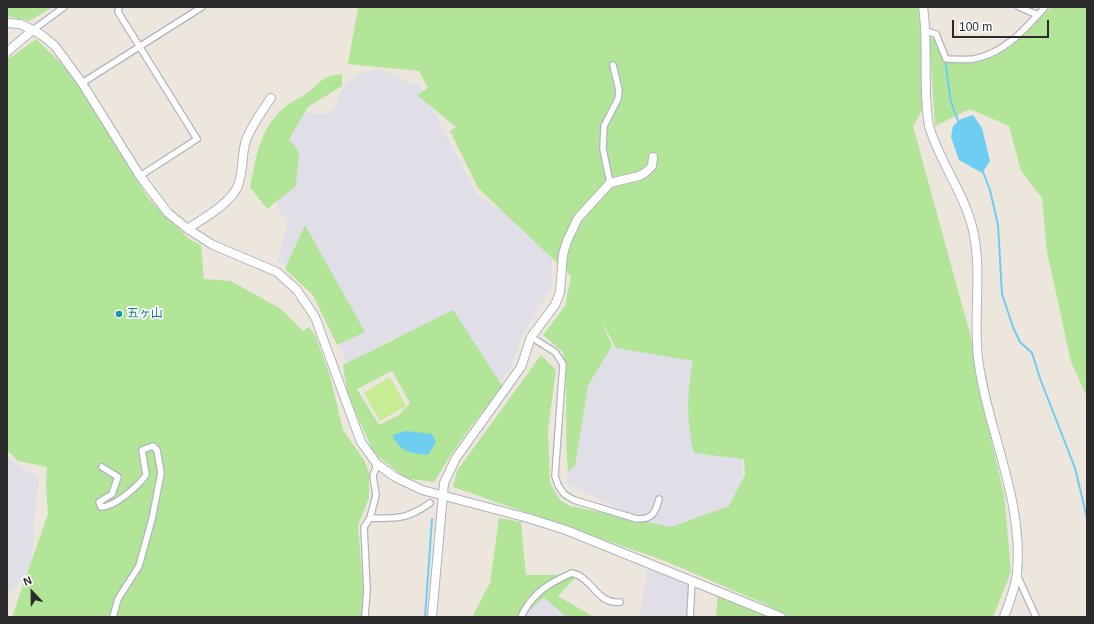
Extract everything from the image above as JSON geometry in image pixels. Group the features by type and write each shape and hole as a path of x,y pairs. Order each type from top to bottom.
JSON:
{"street":[{"path":"7,52 64,7"},
{"path":"119,7 118,12 198,139 140,176"},
{"path":"82,83 202,7"},
{"path":"922,7 926,31 927,110 929,126 969,216 975,238 977,255 978,357 983,390 1011,496 1016,544 1017,575 1013,592 1004,617"},
{"path":"1019,7 1038,15"},
{"path":"926,31 936,34 946,59 973,59 984,56 1007,45 1045,7"},
{"path":"7,22 20,24 33,30 55,46 82,83 140,176 168,212 188,229 213,245 277,272 297,290 315,316 361,442 377,464 406,484 566,530 781,617"},
{"path":"610,183 603,149 604,126 618,100 619,90 613,65"},
{"path":"188,229 223,203 236,189 242,175 246,141 257,119 271,98"},
{"path":"432,617 441,495 444,483 456,458 521,367 531,337 555,305 560,292 563,254 567,240 578,218 610,183 640,176 646,172 652,166 653,157"},
{"path":"531,337 556,352 563,364 554,476 564,494 574,500 637,519 648,519 652,516 657,508 659,500"},
{"path":"102,467 118,477 112,494 99,502 101,507 115,503 141,482 146,474 142,450 153,446 157,450 161,474 139,566 118,599 113,617"},
{"path":"364,617 367,589 364,527 370,518 376,495 374,476 377,464"},
{"path":"370,518 406,518 430,503"},
{"path":"521,617 533,596 552,582 572,574 586,579 606,601 612,603 620,602"},
{"path":"1017,575 1036,617"},
{"path":"690,617 692,581"}],"shaded area":[{"path":"377,69 394,74 409,84 419,83 478,196 552,243 552,286 522,335 510,369 495,387 427,386 396,336 348,364 312,290 287,267 277,261 288,224 272,197 278,127 298,113 325,114 333,110 344,86 357,74"},
{"path":"585,343 741,359 743,570 566,483"},
{"path":"7,457 38,478 31,568 7,596"},
{"path":"647,569 688,583 687,617 640,617"},
{"path":"545,593 566,617 521,617"}],"green space":[{"path":"7,7 53,7 29,21 7,16"},
{"path":"358,7 919,7 924,107 913,126 973,345 986,418 1004,494 1011,572 993,617 786,617 765,604 665,561 453,487 457,471 541,355 556,370 548,430 550,483 560,500 570,506 671,527 729,506 745,475 744,459 694,453 691,441 688,407 693,361 616,348 602,322 612,346 588,385 575,465 568,472 566,442 566,382 563,352 543,335 565,306 571,276 478,188 450,131 456,127 417,95 428,88 419,71 348,64"},
{"path":"1052,7 1087,7 1087,397 1071,362 1047,252 1042,198 1021,171 1009,126 970,109 935,126 929,35 939,45 945,62 976,61 1010,47"},
{"path":"36,39 63,65 80,88 149,199 189,239 201,245 204,279 231,281 281,309 303,331 309,327 316,337 330,376 343,430 364,460 369,472 369,498 358,525 365,611 364,617 12,617 48,514 46,486 47,467 18,461 7,450 7,60"},
{"path":"342,74 342,86 308,107 289,139 299,152 296,186 267,209 250,187 259,146 267,128 280,111 312,90 322,80 334,75"},
{"path":"305,225 365,332 337,345 313,295 285,269"},
{"path":"453,310 503,387 466,433 434,482 405,478 374,453 348,396 343,365","holes":["392,371 410,403 399,415 379,425 357,389"]},
{"path":"390,377 406,406 380,421 364,393"},
{"path":"499,518 521,522 526,575 578,575 558,596 594,617 566,617 544,597 523,617 472,617 490,583"},
{"path":"718,591 774,617 716,617"}],"water":[{"path":"973,115 982,128 990,161 982,173 959,160 951,137 953,126 961,119"},
{"path":"406,431 432,434 436,442 428,455 411,453 403,449 395,441 392,435"}],"waterway":[{"path":"945,59 951,102 959,123"},
{"path":"982,169 990,190 998,225 1002,294 1013,327 1020,342 1032,353 1041,381 1075,468 1087,518"},
{"path":"425,617 432,519"}],"place":[{"name":"五ヶ山","path":"119,314"}]}
